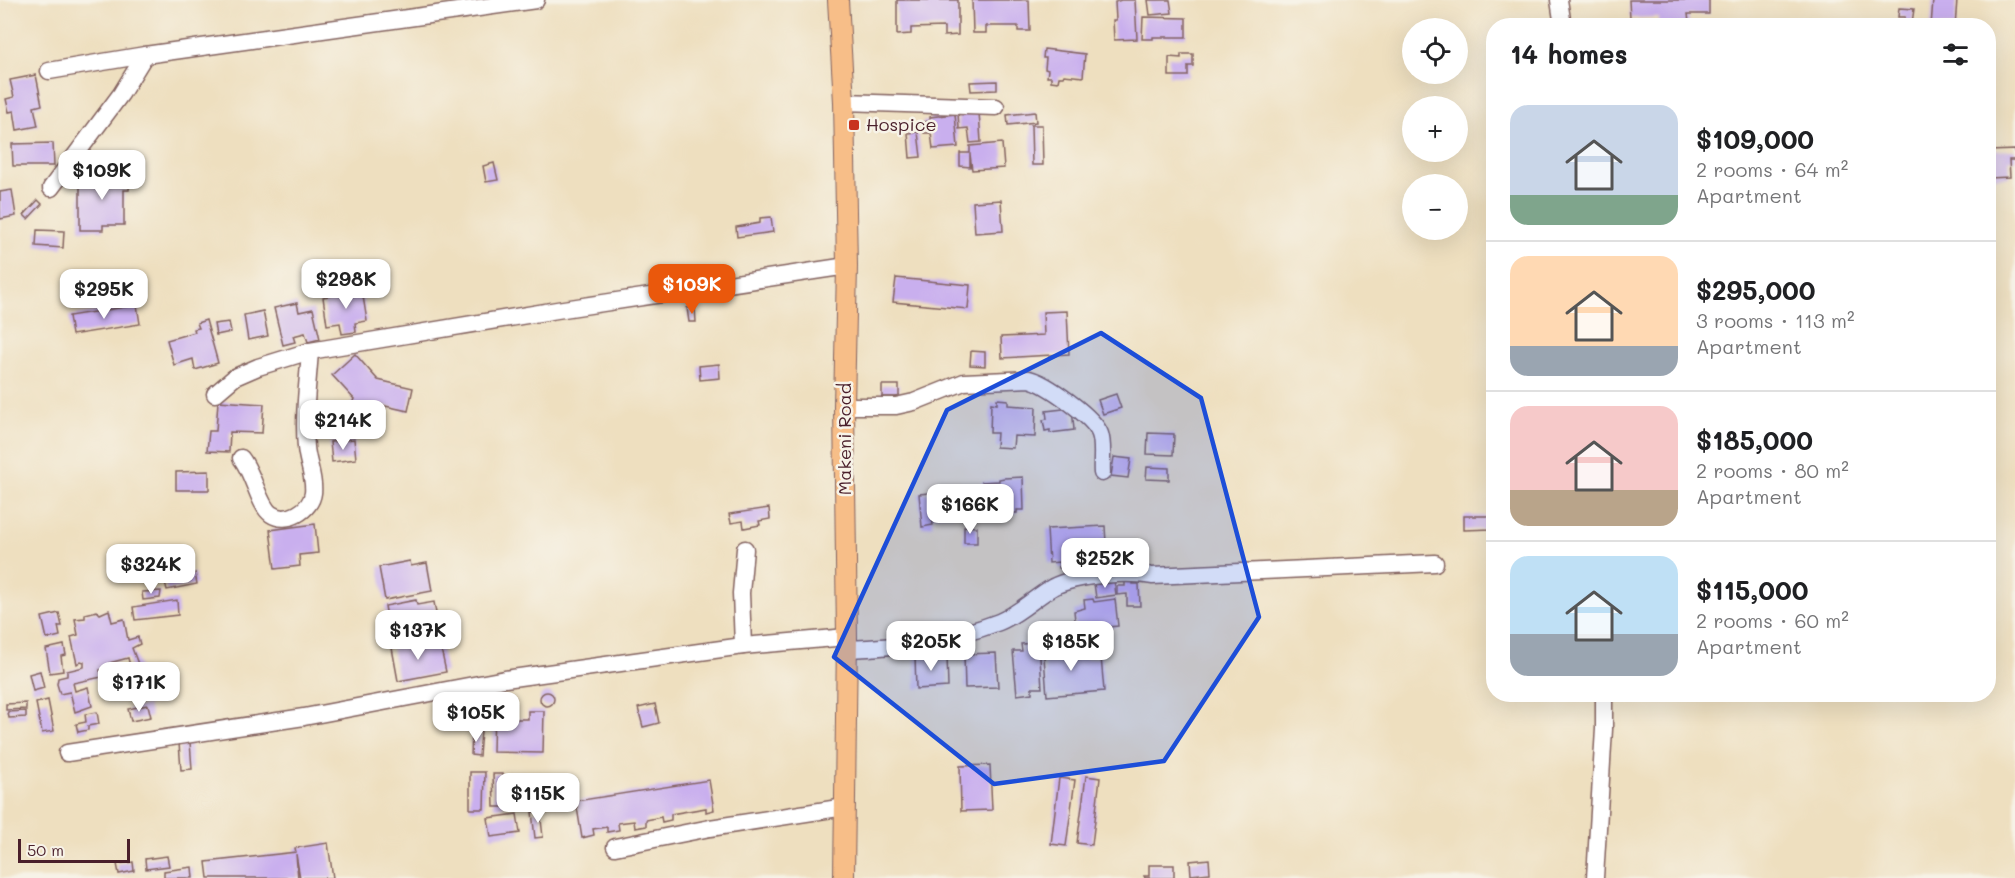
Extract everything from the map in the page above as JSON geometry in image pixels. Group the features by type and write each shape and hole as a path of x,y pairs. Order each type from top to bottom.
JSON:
{"main road":[{"name":"Makeni Road","path":"838,0 844,102 847,266 844,406 847,643 844,878"}],"street":[{"path":"50,71 146,55 536,0"},
{"path":"1559,0 1562,18"},
{"path":"51,188 121,94 146,55"},
{"path":"844,102 996,106"},
{"path":"215,394 235,377 258,367 310,351 557,310 847,266"},
{"path":"241,458 248,467 263,504 270,514 279,517 293,515 304,511 310,504 313,492 306,446 310,351"},
{"path":"844,406 896,406 914,402 964,382 1029,379 1038,381 1075,407 1095,426 1100,435 1102,473"},
{"path":"743,646 741,593 745,549"},
{"path":"67,753 304,717 505,679 743,646 847,643 890,647 960,634 1002,621 1053,587 1105,575 1139,573 1152,576 1435,564"},
{"path":"1595,878 1604,702"},
{"path":"615,847 710,828 845,807"}],"highlighted area":[{"path":"1101,333 1201,398 1259,617 1164,761 994,784 834,657 947,410"}],"building":[{"path":"897,0 958,0 958,35 944,36 944,27 911,28 911,34 897,35"},
{"path":"972,0 1029,0 1030,31 1018,31 1018,26 986,26 986,33 973,33"},
{"path":"1135,0 1137,39 1114,40 1115,2"},
{"path":"1148,0 1170,0 1172,13 1150,15"},
{"path":"1629,0 1709,0 1709,14 1688,14 1688,18 1630,18"},
{"path":"1933,0 1957,0 1956,18 1932,18"},
{"path":"1899,8 1914,9 1913,18 1898,17"},
{"path":"1143,17 1186,18 1186,37 1142,39"},
{"path":"1044,49 1085,54 1083,77 1064,75 1059,77 1058,82 1051,81 1051,77 1047,77 1048,70 1045,69"},
{"path":"1181,54 1193,54 1193,66 1188,66 1188,76 1169,76 1169,57 1181,58"},
{"path":"36,75 42,105 34,107 38,126 17,130 14,111 9,112 6,99 14,97 10,80"},
{"path":"997,81 997,90 971,91 970,82"},
{"path":"979,112 981,142 970,143 968,128 959,129 958,113"},
{"path":"1035,112 1036,122 1008,125 1007,115"},
{"path":"955,114 958,147 933,149 931,133 924,133 923,122 930,121 930,117"},
{"path":"1031,125 1042,125 1043,165 1032,165"},
{"path":"918,132 921,157 910,158 908,133"},
{"path":"53,143 54,166 13,166 12,144"},
{"path":"1002,143 1004,168 972,170 970,154 970,167 960,166 960,153 970,153 970,146"},
{"path":"2015,150 2015,160 2009,160 2010,177 1996,178 1996,151"},
{"path":"494,163 498,180 486,182 483,166"},
{"path":"80,175 130,175 129,190 124,190 124,225 103,225 103,230 80,230"},
{"path":"12,190 16,216 0,219 0,192"},
{"path":"38,200 42,204 28,219 24,215"},
{"path":"1001,200 1003,231 975,233 973,202"},
{"path":"771,217 773,232 737,237 736,227 760,223 760,218"},
{"path":"37,230 64,231 63,248 36,246"},
{"path":"896,278 970,285 968,309 893,302"},
{"path":"362,290 367,321 355,323 356,332 342,334 340,323 327,325 323,297"},
{"path":"297,303 299,312 313,309 320,339 308,342 305,333 293,336 295,342 283,345 274,308"},
{"path":"137,305 140,324 72,335 69,316"},
{"path":"695,307 696,322 689,322 687,308"},
{"path":"263,311 268,336 248,340 244,315"},
{"path":"1067,311 1069,354 1002,358 1001,337 1044,335 1043,312"},
{"path":"206,320 218,363 195,370 193,359 174,365 167,340 195,332 194,329 199,328 197,323"},
{"path":"229,322 231,332 216,335 214,324"},
{"path":"971,351 985,352 985,366 970,365"},
{"path":"355,354 378,380 413,388 408,411 381,405 375,408 369,425 347,416 354,399 332,375"},
{"path":"719,364 720,378 700,380 699,366"},
{"path":"882,385 899,385 899,397 882,397"},
{"path":"1116,394 1121,408 1103,414 1098,400"},
{"path":"997,399 1008,400 1008,405 1036,407 1035,437 1014,436 1013,448 996,447 997,433 990,433 991,403 997,404"},
{"path":"218,401 264,404 262,433 230,432 229,452 207,451 209,431 216,431"},
{"path":"1072,408 1074,430 1050,433 1050,430 1045,431 1043,420 1047,419 1046,411"},
{"path":"1148,433 1174,434 1173,455 1147,454"},
{"path":"354,439 356,459 332,462 330,442"},
{"path":"1114,457 1131,459 1128,478 1111,476"},
{"path":"1147,467 1169,468 1169,480 1146,479"},
{"path":"209,471 209,490 176,490 176,472"},
{"path":"1023,477 1024,510 1017,510 1017,513 1005,513 1005,510 983,511 982,482"},
{"path":"951,491 954,514 932,516 933,525 922,527 919,494"},
{"path":"769,508 770,519 759,521 760,525 744,528 743,521 731,523 729,514"},
{"path":"1464,516 1486,516 1486,529 1464,530"},
{"path":"315,524 318,553 299,555 300,566 275,569 270,530"},
{"path":"964,526 977,527 977,543 964,543"},
{"path":"1105,526 1107,561 1084,562 1084,567 1059,568 1059,562 1049,563 1047,529"},
{"path":"410,561 411,566 427,563 432,591 385,600 379,567"},
{"path":"195,573 197,584 167,590 164,579"},
{"path":"1125,578 1133,578 1133,584 1139,584 1140,606 1127,606 1127,594 1117,595 1117,586 1125,586"},
{"path":"1114,580 1116,595 1096,598 1094,583"},
{"path":"161,591 160,598 143,600 142,592"},
{"path":"1093,599 1094,602 1115,599 1118,626 1098,628 1099,632 1085,634 1084,628 1076,629 1074,611 1085,608 1084,600"},
{"path":"177,600 178,615 135,620 133,607"},
{"path":"416,600 417,605 434,602 439,630 391,639 385,606"},
{"path":"109,610 112,622 124,619 128,640 138,637 140,644 132,648 141,672 132,674 128,658 109,663 109,668 100,670 102,677 73,683 75,691 88,687 92,706 75,712 70,692 60,694 57,684 58,678 67,676 67,671 84,667 84,662 77,664 71,637 78,635 75,619 85,618 85,614 97,611 100,614"},
{"path":"59,613 62,626 58,626 60,636 47,639 42,617"},
{"path":"423,642 424,647 440,644 446,672 398,681 392,648"},
{"path":"1059,642 1060,654 1085,652 1086,659 1101,657 1104,691 1047,696 1043,644"},
{"path":"1039,643 1042,688 1032,688 1032,693 1017,695 1013,651 1022,651 1021,644"},
{"path":"64,645 66,655 61,656 63,671 50,673 46,649"},
{"path":"996,653 998,687 965,688 964,654"},
{"path":"947,655 948,687 916,689 915,656"},
{"path":"40,671 44,688 33,691 29,674"},
{"path":"547,692 552,694 554,699 552,704 547,706 542,704 540,699 542,694"},
{"path":"48,700 54,731 42,733 36,703"},
{"path":"26,703 26,709 6,710 6,704"},
{"path":"655,704 659,723 643,727 638,708"},
{"path":"148,705 151,717 131,721 128,709"},
{"path":"494,708 513,708 513,719 528,719 528,711 544,711 543,753 493,752"},
{"path":"26,711 26,717 9,718 8,712"},
{"path":"97,712 99,724 88,726 88,730 78,732 76,724 86,722 85,714"},
{"path":"472,731 481,731 479,756 471,755"},
{"path":"190,742 192,769 181,770 179,743"},
{"path":"990,765 992,810 961,811 960,766"},
{"path":"470,772 485,772 484,809 470,809"},
{"path":"493,774 503,774 504,807 494,807"},
{"path":"1086,776 1100,778 1092,845 1077,843"},
{"path":"1059,778 1075,780 1066,846 1051,844"},
{"path":"709,780 714,810 706,812 706,808 671,814 671,820 662,822 661,817 646,820 646,826 635,828 634,821 618,823 619,830 607,832 607,827 593,829 594,835 582,838 576,801"},
{"path":"540,811 543,837 535,838 532,812"},
{"path":"517,814 520,833 491,837 488,818"},
{"path":"328,843 333,878 300,878 296,854 298,878 208,878 206,862 296,852 295,848"},
{"path":"167,856 169,866 146,869 145,859"},
{"path":"1209,859 1210,873 1191,875 1190,861"},
{"path":"133,862 134,871 119,874 117,864"},
{"path":"1149,865 1174,865 1174,878 1145,878 1144,876 1149,876"},
{"path":"192,867 193,878 164,878 164,871"}],"place":[{"name":"Hospice","path":"854,125"}]}
